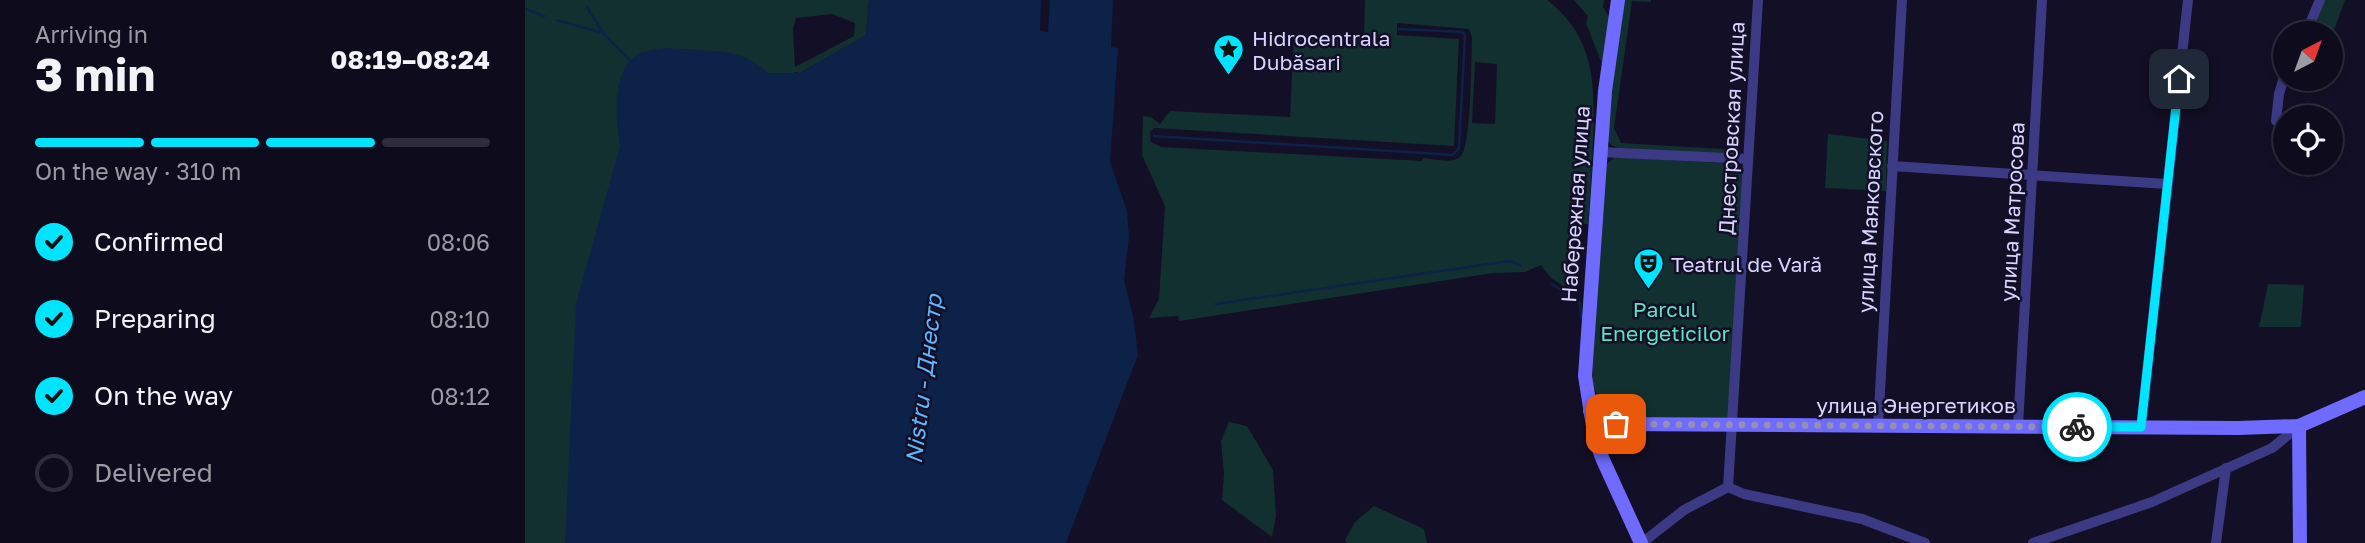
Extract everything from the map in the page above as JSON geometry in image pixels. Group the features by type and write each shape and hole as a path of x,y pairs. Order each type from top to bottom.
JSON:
{"street":[{"name":"Набережная улица","path":"1618,0 1605,91 1585,376 1602,460 1641,543"},
{"name":"Днестровская улица","path":"1728,487 1758,0"},
{"name":"улица Маяковского","path":"1878,427 1902,0"},
{"name":"улица Матросова","path":"2018,426 2042,0"},
{"path":"2141,427 2188,0"},
{"path":"2311,21 2320,0"},
{"path":"1600,152 1748,159"},
{"path":"1892,166 2167,184"},
{"name":"улица Энергетиков","path":"1590,411 1616,424 1878,427 2299,426 2365,397"},
{"path":"2033,543 2152,502 2272,448 2299,426"},
{"path":"2299,426 2300,543"},
{"path":"2216,543 2227,468"},
{"path":"1641,543 1684,510 1728,487 1744,494 1862,519 1925,543"}],"green space":[{"path":"525,0 869,0 866,35 800,73 795,72 768,543 525,543","holes":["832,14 855,23 854,36 795,67 793,29 796,18"]},
{"path":"1365,0 1547,0 1563,14 1584,47 1594,102 1588,224 1584,224 1575,234 1565,287 1551,278 1541,265 1525,272 1493,273 1179,321 1178,316 1149,318 1159,299 1165,206 1142,155 1143,116 1151,117 1160,124 1170,111 1290,117 1294,33 1364,37","holes":["1397,23 1469,29 1472,37 1469,120 1464,150 1457,159 1423,158 1422,161 1161,147 1151,142 1150,132 1154,128 1454,146 1459,39 1397,35","1475,62 1497,64 1495,124 1472,123"]},
{"path":"1574,0 1604,0 1603,7 1610,19 1604,69 1586,23 1588,16"},
{"path":"1621,0 1651,2 1632,1 1614,128 1621,143 1740,150 1737,155 1618,148 1611,145 1606,138"},
{"path":"2322,0 2345,0 2337,21 2317,21"},
{"path":"1828,134 1887,141 1886,191 1825,188"},
{"name":"Parcul Energeticilor","path":"1615,157 1735,164 1743,170 1730,415 1725,419 1628,419 1615,414 1606,406 1592,384 1603,167"},
{"path":"2268,284 2304,285 2301,327 2259,327"},
{"path":"1229,422 1247,426 1273,470 1276,516 1272,537 1222,500 1224,474 1221,441"},
{"path":"1374,506 1424,529 1427,543 1347,543 1345,540 1355,522"}],"water":[{"name":"Nistru - Днестр","path":"869,0 1041,0 1040,31 1048,32 1050,0 1113,0 1111,47 1118,48 1110,162 1127,211 1129,238 1124,280 1134,320 1138,355 1066,543 565,543 576,304 620,146 617,96 623,72 639,54 668,48 727,53 744,57 768,73 800,73 866,35"}],"waterway":[{"path":"587,7 603,33"},
{"path":"525,9 544,16"},
{"path":"557,20 603,33 634,64"},
{"path":"1154,136 1453,155 1459,148 1465,35 1462,32 1399,29"},
{"path":"1216,304 1510,261 1521,266"},
{"path":"1552,284 1580,303 1581,318"}],"way so far":[{"path":"1616,424 2077,427"}],"place":[{"name":"Hidrocentrala Dubăsari","path":"1229,77"},
{"name":"Teatrul de Vară","path":"1648,291"}],"route":[{"path":"2077,427 2141,427 2179,79"}]}
